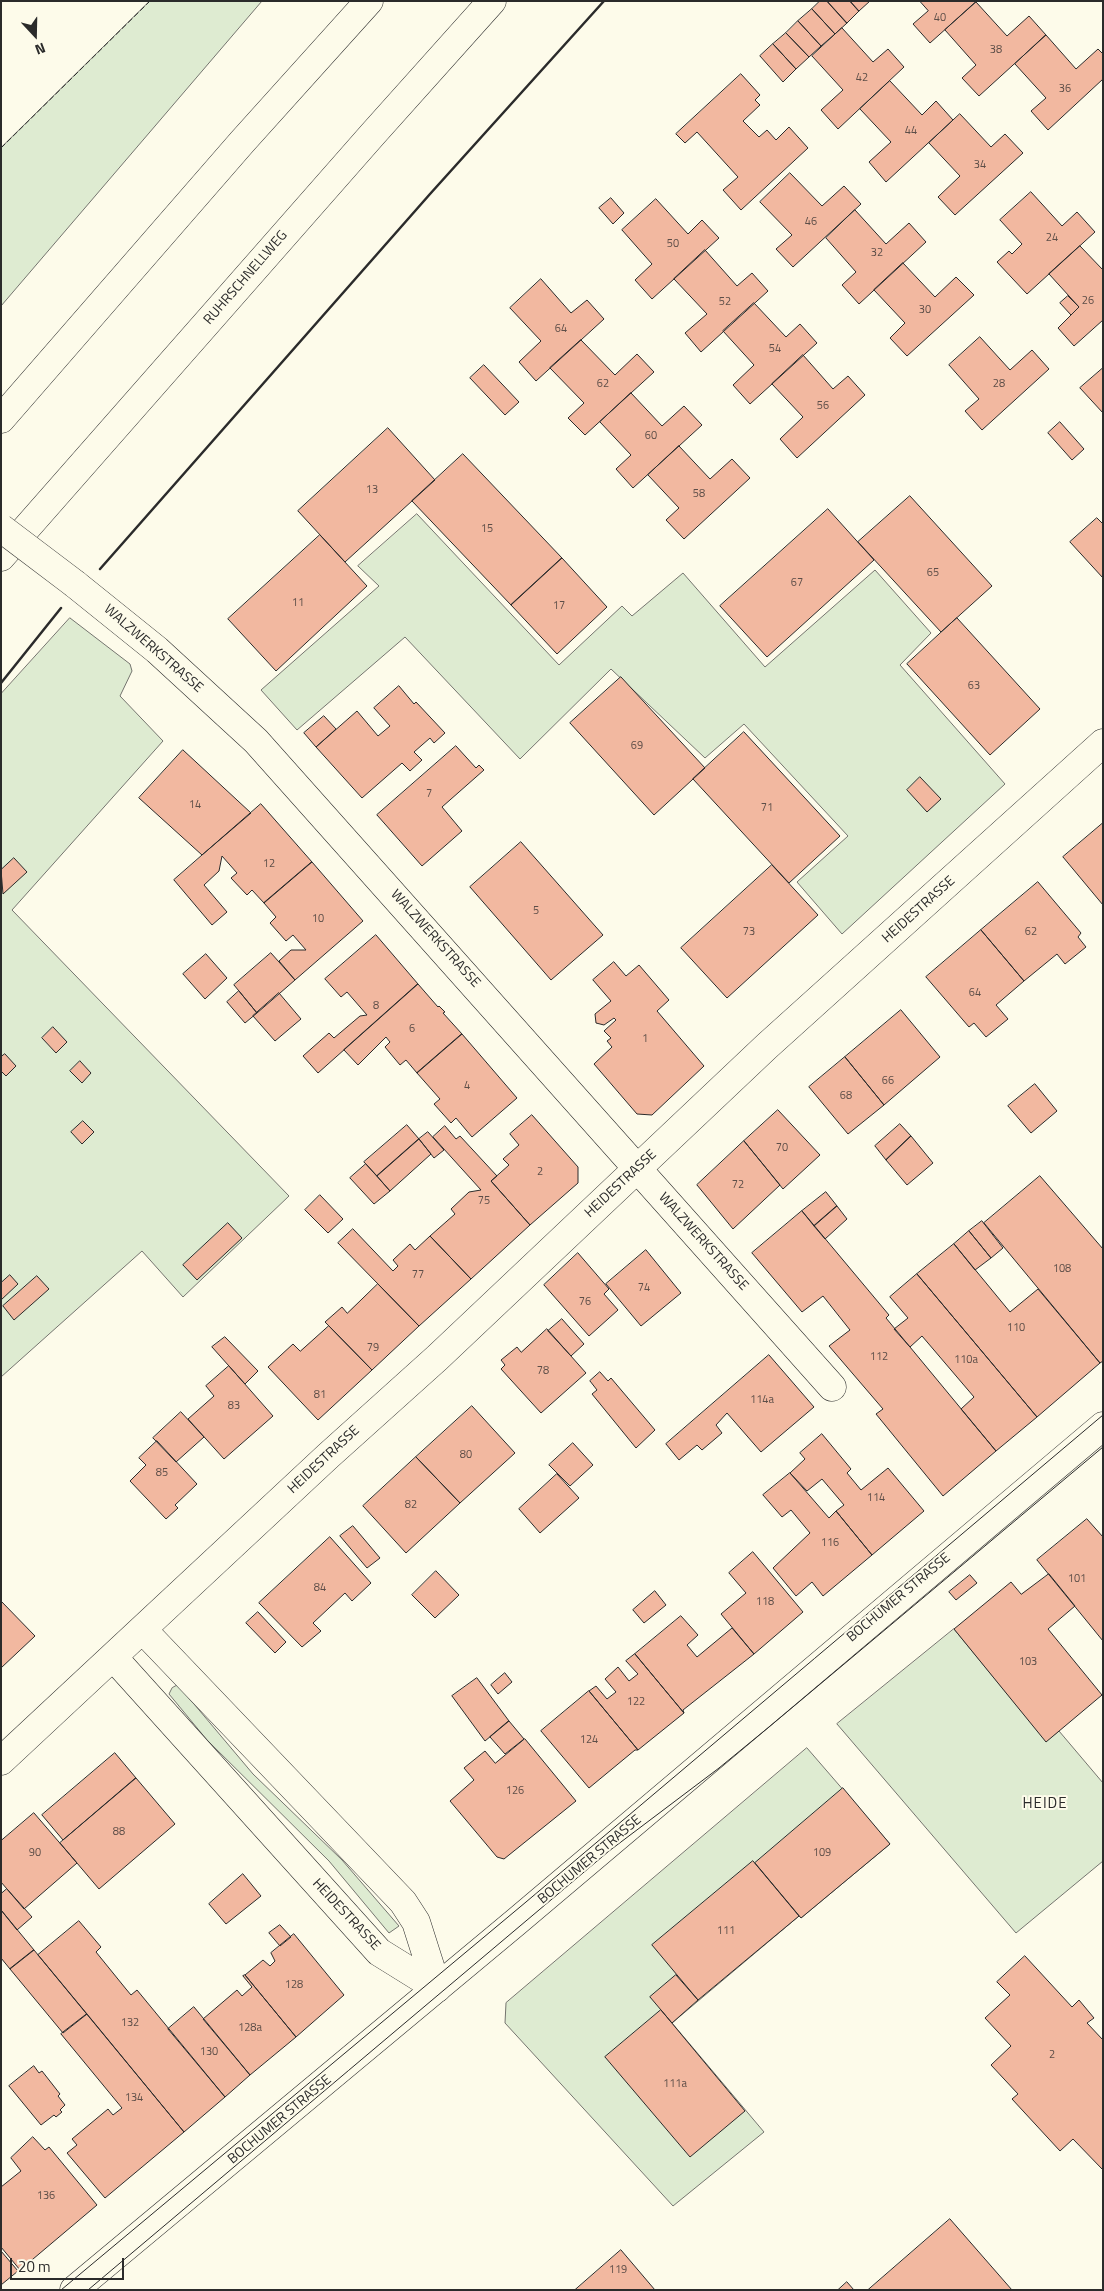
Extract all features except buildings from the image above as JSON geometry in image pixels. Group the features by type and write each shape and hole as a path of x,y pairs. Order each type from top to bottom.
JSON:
{"main road":[{"path":"1,420 242,142 369,1"},
{"name":"RUHRSCHNELLWEG","path":"1,558 372,134 492,1"},
{"name":"WALZWERKSTRASSE","path":"1,528 157,650 256,740 832,1388"},
{"name":"HEIDESTRASSE","path":"1,1762 767,1046 1103,743"},
{"name":"BOCHUMER STRASSE","path":"74,2290 1103,1426"},
{"path":"143,1630 403,1902 416,1922 436,1988"},
{"name":"HEIDESTRASSE","path":"114,1658 379,1952 436,1988"}],"green space":[{"path":"150,1 262,1 1,306 1,148"},
{"path":"417,514 559,665 622,606 632,616 683,573 765,667 875,570 931,633 900,665 1005,784 842,934 797,882 848,836 744,724 705,758 611,669 520,759 405,637 297,730 261,690 379,586 358,566"},
{"path":"70,618 130,664 132,671 120,696 163,741 12,910 289,1196 183,1297 142,1251 1,1377 1,694"},
{"path":"954,1629 1046,1741 1059,1731 1103,1783 1103,1861 1016,1933 837,1724"},
{"path":"178,1685 253,1774 342,1860 399,1926 389,1933 329,1861 207,1740 169,1694 172,1688"},
{"path":"807,1748 890,1844 801,1918 799,1916 672,2023 764,2132 673,2206 505,2023 506,2003"}],"tram line":[{"path":"61,2290 526,1902 1103,1415"},
{"path":"88,2290 609,1851 719,1768 1103,1447"}],"fence":[{"path":"1,148 150,1"}],"wall":[{"path":"100,569 430,194 604,1"},
{"path":"1,683 61,608"}],"district":[{"name":"HEIDE","path":"1045,1804"}]}
